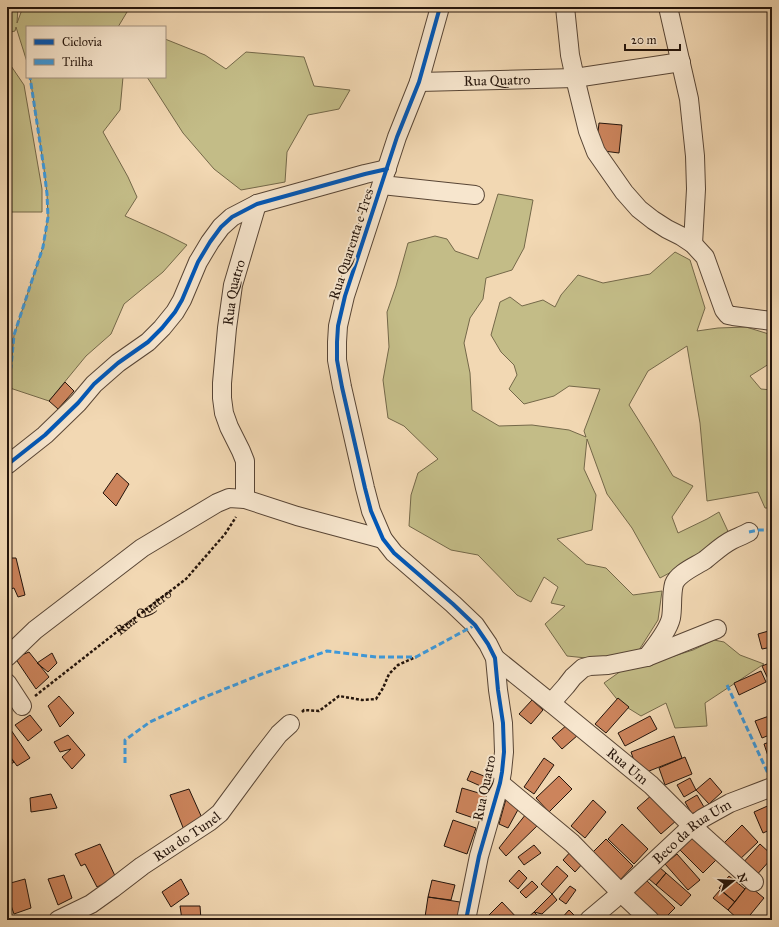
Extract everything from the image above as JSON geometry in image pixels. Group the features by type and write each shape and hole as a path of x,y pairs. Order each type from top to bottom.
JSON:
{"street":[{"name":"Rua Quarenta e Tres","path":"383,539 371,510 365,488 339,374 337,360 338,326 345,296 384,177 419,82 440,7"},
{"path":"565,7 570,55 588,132 596,152 624,192 639,209 653,220 693,244 705,256 724,310 728,315 772,321"},
{"path":"668,7 689,99 695,156 696,189 693,244"},
{"name":"Rua Quatro","path":"419,82 575,78 681,62"},
{"path":"7,465 45,435 78,403 94,384 118,363 148,342 162,328 175,312 182,300 198,262 221,227 232,217 257,204 365,174 475,195"},
{"name":"Rua Quatro","path":"245,499 245,461 224,413 222,383 233,285 257,204"},
{"path":"7,657 34,630 142,548 217,503 229,498 245,499 298,516 383,539 394,552 475,625 488,644 495,658"},
{"path":"647,657 664,633 670,620 672,595 674,584 677,579 732,540 749,532"},
{"path":"551,702 583,668 608,665 647,657 717,629"},
{"name":"Rua Quatro","path":"466,920 479,856 502,772 504,752 503,723 495,658"},
{"name":"Rua Um","path":"495,658 551,702 651,785 692,826 754,882"},
{"path":"7,683 22,706"},
{"name":"Rua do Tunel","path":"58,920 91,904 142,866 209,822 220,813 266,750 279,734 290,724"},
{"path":"500,783 572,842 620,892 650,920"},
{"name":"Beco da Rua Um","path":"620,892 692,826 703,818 730,803 772,787"},
{"path":"589,920 620,892"}],"path":[{"path":"290,724 304,710 319,711 339,696 362,700 376,699 389,674 398,665 416,657"}],"shaded area":[{"path":"7,7 18,7 17,23 23,7 130,7 119,26 26,26 26,59 16,27 15,31 7,33"},
{"path":"166,39 205,55 226,69 246,52 304,57 314,86 350,90 339,109 308,115 287,152 285,182 241,190 214,169 183,133 148,78 166,78"},
{"path":"7,60 24,85 42,189 42,212 7,212"},
{"path":"30,78 123,78 120,110 103,132 128,177 137,197 125,216 187,245 163,272 124,304 111,334 86,356 49,401 7,387 7,379 11,367 14,335 43,247 48,217 44,169"},
{"path":"498,194 533,200 524,248 512,270 486,278 483,299 470,318 464,343 470,373 472,410 499,426 532,425 569,430 586,437 584,431 600,389 569,386 554,396 524,404 509,389 517,375 514,365 501,352 491,335 500,302 510,297 522,306 543,300 555,307 561,295 578,275 603,283 650,274 675,252 690,260 705,308 697,331 718,328 746,327 772,335 772,362 750,376 761,389 772,390 772,508 765,508 758,492 707,501 700,423 687,346 648,371 629,405 673,476 693,486 672,517 678,533 719,512 732,540 660,578 632,528 607,494 587,439 584,469 596,495 592,530 557,539 586,564 606,568 633,595 662,591 658,620 639,650 596,659 567,656 545,624 565,606 551,603 558,587 544,577 531,602 517,595 478,555 451,550 409,526 411,495 418,473 438,459 404,426 388,418 383,380 389,347 387,312 408,243 435,236 447,239 455,251 478,259"},
{"path":"714,640 724,642 740,655 764,664 705,703 707,726 675,728 666,703 641,716 620,703 604,683 621,671 693,650"}],"building":[{"path":"599,123 622,125 619,153 596,150"},
{"path":"65,382 74,391 58,409 49,401"},
{"path":"117,473 129,484 116,506 103,493"},
{"path":"7,558 16,558 25,595 18,597 14,588 7,590"},
{"path":"772,630 772,647 762,649 758,634"},
{"path":"29,652 49,677 36,689 15,658"},
{"path":"52,653 57,663 48,672 37,663"},
{"path":"772,662 772,678 768,679 762,666"},
{"path":"761,671 766,682 739,695 734,683"},
{"path":"7,692 16,704 7,713"},
{"path":"59,696 74,713 60,727 48,706"},
{"path":"618,698 629,707 606,733 595,724"},
{"path":"532,700 543,710 531,724 519,714"},
{"path":"30,715 42,730 28,741 15,725"},
{"path":"772,715 772,734 762,738 755,721"},
{"path":"650,716 657,729 625,746 618,733"},
{"path":"568,724 578,735 562,749 552,738"},
{"path":"11,730 30,758 17,766 7,752 7,733"},
{"path":"68,735 85,755 72,769 62,757 71,749 60,752 54,742"},
{"path":"674,736 682,758 639,775 631,752"},
{"path":"772,741 772,758 769,759 764,744"},
{"path":"7,755 14,762 7,767"},
{"path":"685,757 692,774 665,785 659,768"},
{"path":"544,758 554,765 534,794 524,787"},
{"path":"471,771 489,778 485,788 467,780"},
{"path":"559,776 572,789 549,812 536,798"},
{"path":"690,778 696,790 684,797 677,785"},
{"path":"710,778 722,792 709,804 696,790"},
{"path":"462,788 492,797 485,822 456,812"},
{"path":"189,789 202,818 184,830 170,795"},
{"path":"51,794 57,808 31,812 30,798"},
{"path":"653,794 677,820 661,834 637,808"},
{"path":"697,795 704,807 692,814 685,802"},
{"path":"506,799 520,806 508,828 499,824"},
{"path":"593,800 606,812 585,838 571,826"},
{"path":"772,804 772,829 763,833 754,812"},
{"path":"526,814 538,825 506,856 499,848"},
{"path":"453,820 476,828 467,854 444,846"},
{"path":"622,824 648,849 634,864 608,839"},
{"path":"742,825 758,842 737,862 721,846"},
{"path":"693,837 716,860 703,873 680,850"},
{"path":"606,839 633,866 620,880 592,853"},
{"path":"100,844 116,878 97,887 85,864 81,866 75,854"},
{"path":"760,844 772,855 772,858 754,878 741,865"},
{"path":"534,845 541,853 524,865 518,857"},
{"path":"572,850 584,862 575,872 563,860"},
{"path":"677,854 700,880 688,890 665,864"},
{"path":"557,866 568,876 552,894 541,884"},
{"path":"659,867 666,873 656,885 649,879"},
{"path":"519,870 527,878 518,889 509,881"},
{"path":"666,873 691,895 681,906 656,885"},
{"path":"64,875 72,898 58,905 48,879"},
{"path":"729,876 745,889 735,902 719,888"},
{"path":"644,878 675,908 663,920 659,920 631,893"},
{"path":"25,879 31,908 14,914 7,894 7,884"},
{"path":"181,879 189,894 171,907 162,892"},
{"path":"432,880 455,885 451,900 428,897"},
{"path":"532,881 538,887 526,898 520,892"},
{"path":"748,885 764,898 746,920 739,920 728,910"},
{"path":"570,886 576,890 566,904 559,899"},
{"path":"720,890 735,902 728,910 713,898"},
{"path":"552,894 557,900 542,914 534,912"},
{"path":"428,897 460,902 458,920 425,917"},
{"path":"502,902 519,920 488,920 486,918"},
{"path":"180,906 200,906 201,920 182,920"},
{"path":"569,910 576,917 573,920 560,920"},
{"path":"534,912 542,920 525,920"}],"marked path":[{"path":"7,379 11,367 14,335 43,247 48,217 44,169 30,78"},
{"path":"749,532 772,530"},
{"path":"125,763 125,740 150,722 200,699 262,674 327,651 376,657 416,657 475,625"},
{"path":"727,685 772,782"}],"cycle path":[{"path":"440,7 419,82 397,137 345,296 338,326 337,360 365,488 371,511 383,539 394,553 475,625 488,644 495,658 503,723 504,752 502,772 479,856 466,920"},
{"path":"7,465 45,435 78,403 94,384 118,363 148,342 162,328 175,312 182,300 198,262 210,242 221,227 232,217 257,204 387,169"}]}
